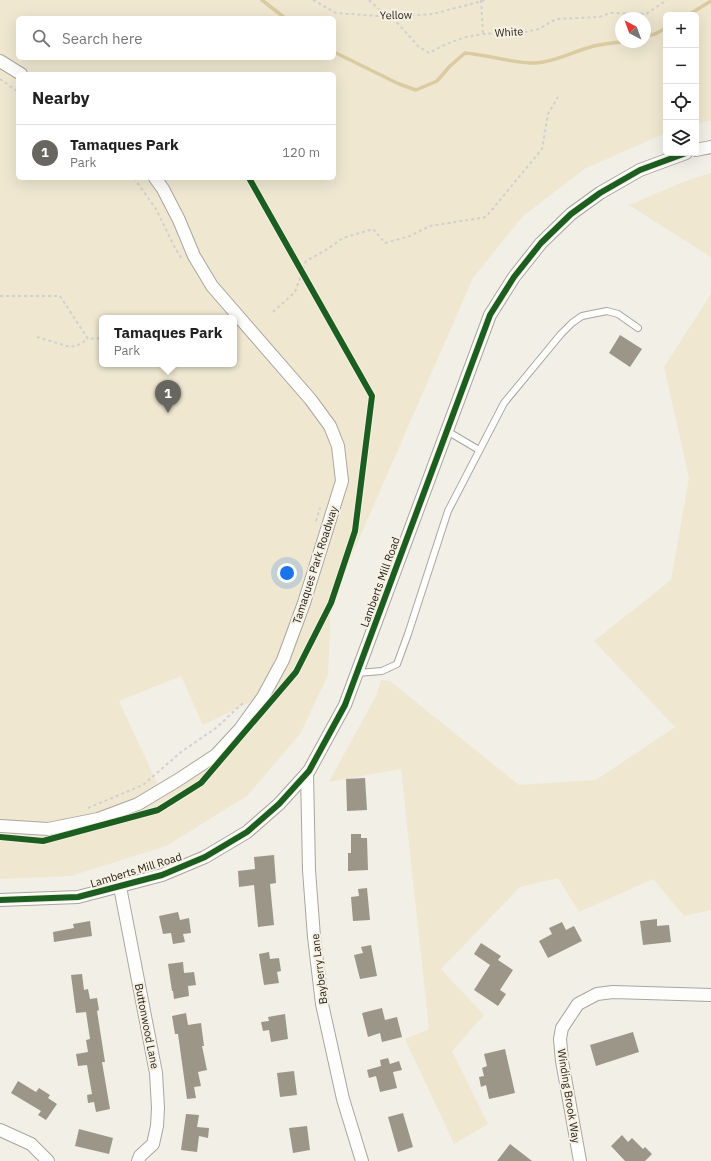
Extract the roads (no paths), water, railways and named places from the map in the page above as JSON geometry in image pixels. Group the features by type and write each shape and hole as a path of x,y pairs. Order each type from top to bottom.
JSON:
{"street":[{"path":"0,61 18,72"},
{"path":"699,149 711,147"},
{"name":"Lamberts Mill Road","path":"0,900 78,897 162,875 205,857 247,832 279,804 307,773 345,705 490,316 514,277 540,243 571,214 600,193 640,170 678,156"},
{"name":"Tamaques Park Roadway","path":"0,826 48,830 98,819 138,804 216,755 240,729 263,697 283,660 304,603 342,481 338,446 330,426 311,400 212,286 194,256 179,220 163,189 156,180"},
{"name":"Bayberry Lane","path":"307,773 309,870 314,937 322,1004 343,1099 362,1161"},
{"name":"Buttonwood Lane","path":"120,887 156,1072 158,1090 157,1120 153,1144 140,1156 138,1161"},
{"name":"Winding Brook Way","path":"580,1161 562,1061 560,1039 562,1028 578,1004 596,994 613,992 711,995"},
{"path":"0,1130 31,1144 48,1161"}],"lane":[{"path":"357,673 382,671 397,664 448,511 504,403 561,334 582,316 607,311 618,314 638,328"},
{"path":"447,431 479,450"}],"waterway":[{"path":"262,0 282,16"},
{"path":"693,12 711,1"},
{"path":"651,35 663,30"},
{"path":"336,53 399,84 416,90 437,81 450,66 465,53 517,62 535,63 550,61 594,46 615,43"}],"place":[{"name":"Tamaques Park","path":"168,413"}]}
